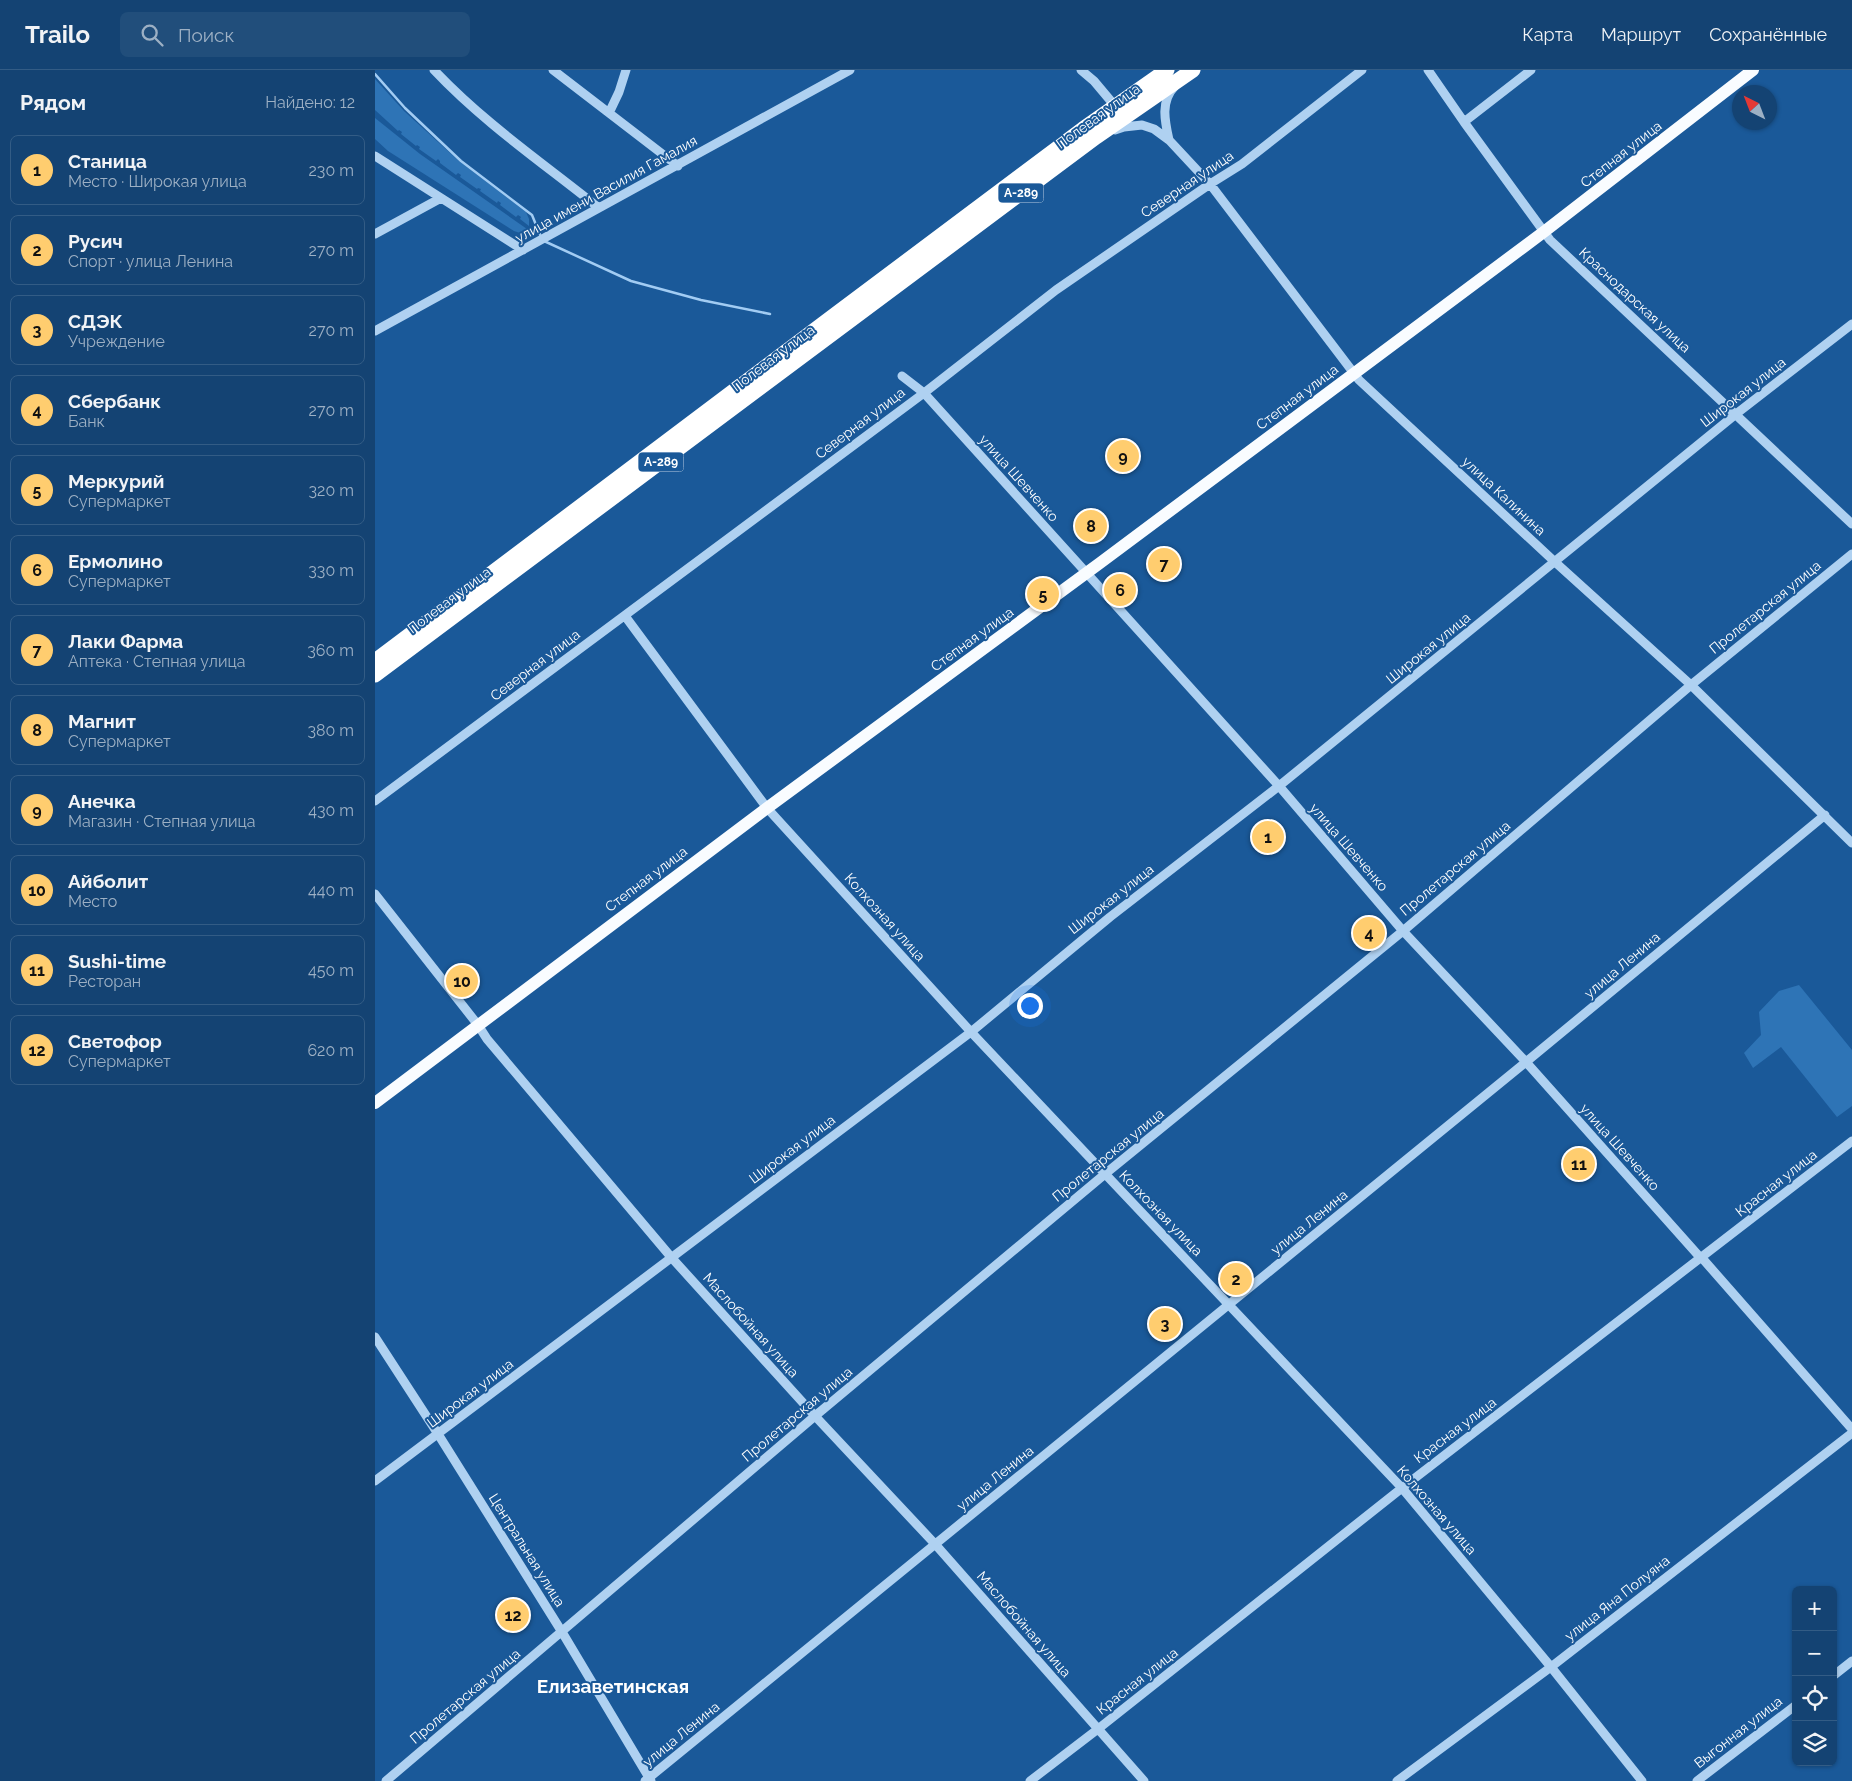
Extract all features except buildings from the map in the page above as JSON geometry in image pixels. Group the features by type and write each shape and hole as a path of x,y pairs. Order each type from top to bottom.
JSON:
{"highway":[{"name":"Полевая улица","path":"375,662 835,314 1115,106 1167,70"},
{"name":"Полевая улица","path":"375,675 1096,137 1190,72"}],"main road":[{"name":"Степная улица","path":"375,1103 767,808 1087,573 1545,231 1753,70"}],"street":[{"path":"553,70 678,166"},
{"path":"609,113 619,92 626,70"},
{"name":"улица имени Василия Гамалия","path":"375,331 850,70"},
{"path":"1081,70 1094,81 1115,106"},
{"name":"Северная улица","path":"375,801 924,393 1056,290 1242,164 1362,70"},
{"name":"Краснодарская улица","path":"1428,70 1550,240 1852,524"},
{"path":"1464,122 1531,70"},
{"path":"440,72 473,109 502,134 599,208"},
{"name":"А-289","path":"1169,140 1164,114 1166,102 1171,89 1190,72"},
{"name":"А-289","path":"1096,137 1124,127 1142,126 1154,129 1169,140"},
{"name":"улица Калинина","path":"1169,140 1210,184 1353,374 1555,562 1691,685 1852,843"},
{"path":"375,156 523,250"},
{"path":"375,234 441,198"},
{"name":"Широкая улица","path":"375,1481 971,1032 1110,917 1279,786 1736,414 1852,324"},
{"name":"улица Шевченко","path":"902,376 924,393 1087,573 1279,786 1403,931 1526,1062 1852,1429"},
{"name":"Пролетарская улица","path":"386,1781 815,1416 1105,1174 1403,931 1691,685 1852,554"},
{"name":"Колхозная улица","path":"625,616 767,808 971,1032 1402,1488 1551,1666 1642,1781"},
{"name":"улица Ленина","path":"648,1780 1825,815"},
{"name":"Маслобойная улица","path":"375,894 487,1039 671,1257 815,1416 935,1544 1145,1781"},
{"name":"Красная улица","path":"1030,1781 1402,1488 1852,1141"},
{"name":"Центральная улица","path":"375,1337 562,1632 648,1780"},
{"name":"улица Яна Полуяна","path":"1397,1781 1551,1666 1852,1433"},
{"path":"1837,1673 1852,1661"},
{"name":"Выгонная улица","path":"1697,1781 1792,1708"}],"shaded area":[{"path":"375,79 404,111 459,161 526,212 529,226 520,219 521,217 518,215 516,217 500,205 501,203 498,201 497,203 480,191 481,189 477,189 460,177 461,175 458,173 456,175 440,163 438,159 436,161 419,149 420,147 401,134 402,132 398,131 375,110"},
{"path":"375,118 420,154 527,229 520,233 514,231 388,151 375,139"},
{"path":"1799,985 1852,1050 1852,1106 1837,1117 1781,1047 1753,1068 1744,1053 1761,1035 1759,1012 1779,991"}],"waterway":[{"path":"375,74 405,108 461,161 532,215 541,237"},
{"path":"544,241 631,281 701,300 770,314"}],"place":[{"name":"Анечка","path":"1123,456"},
{"name":"Магнит","path":"1091,526"},
{"name":"Лаки Фарма","path":"1164,564"},
{"name":"Ермолино","path":"1120,590"},
{"name":"Меркурий","path":"1043,594"},
{"name":"Станица","path":"1268,837"},
{"name":"Сбербанк","path":"1369,933"},
{"name":"Айболит","path":"462,981"},
{"name":"Sushi-time","path":"1579,1164"},
{"name":"Русич","path":"1236,1279"},
{"name":"СДЭК","path":"1165,1324"},
{"name":"Светофор","path":"513,1615"}],"district":[{"name":"Елизаветинская","path":"613,1686"}]}
